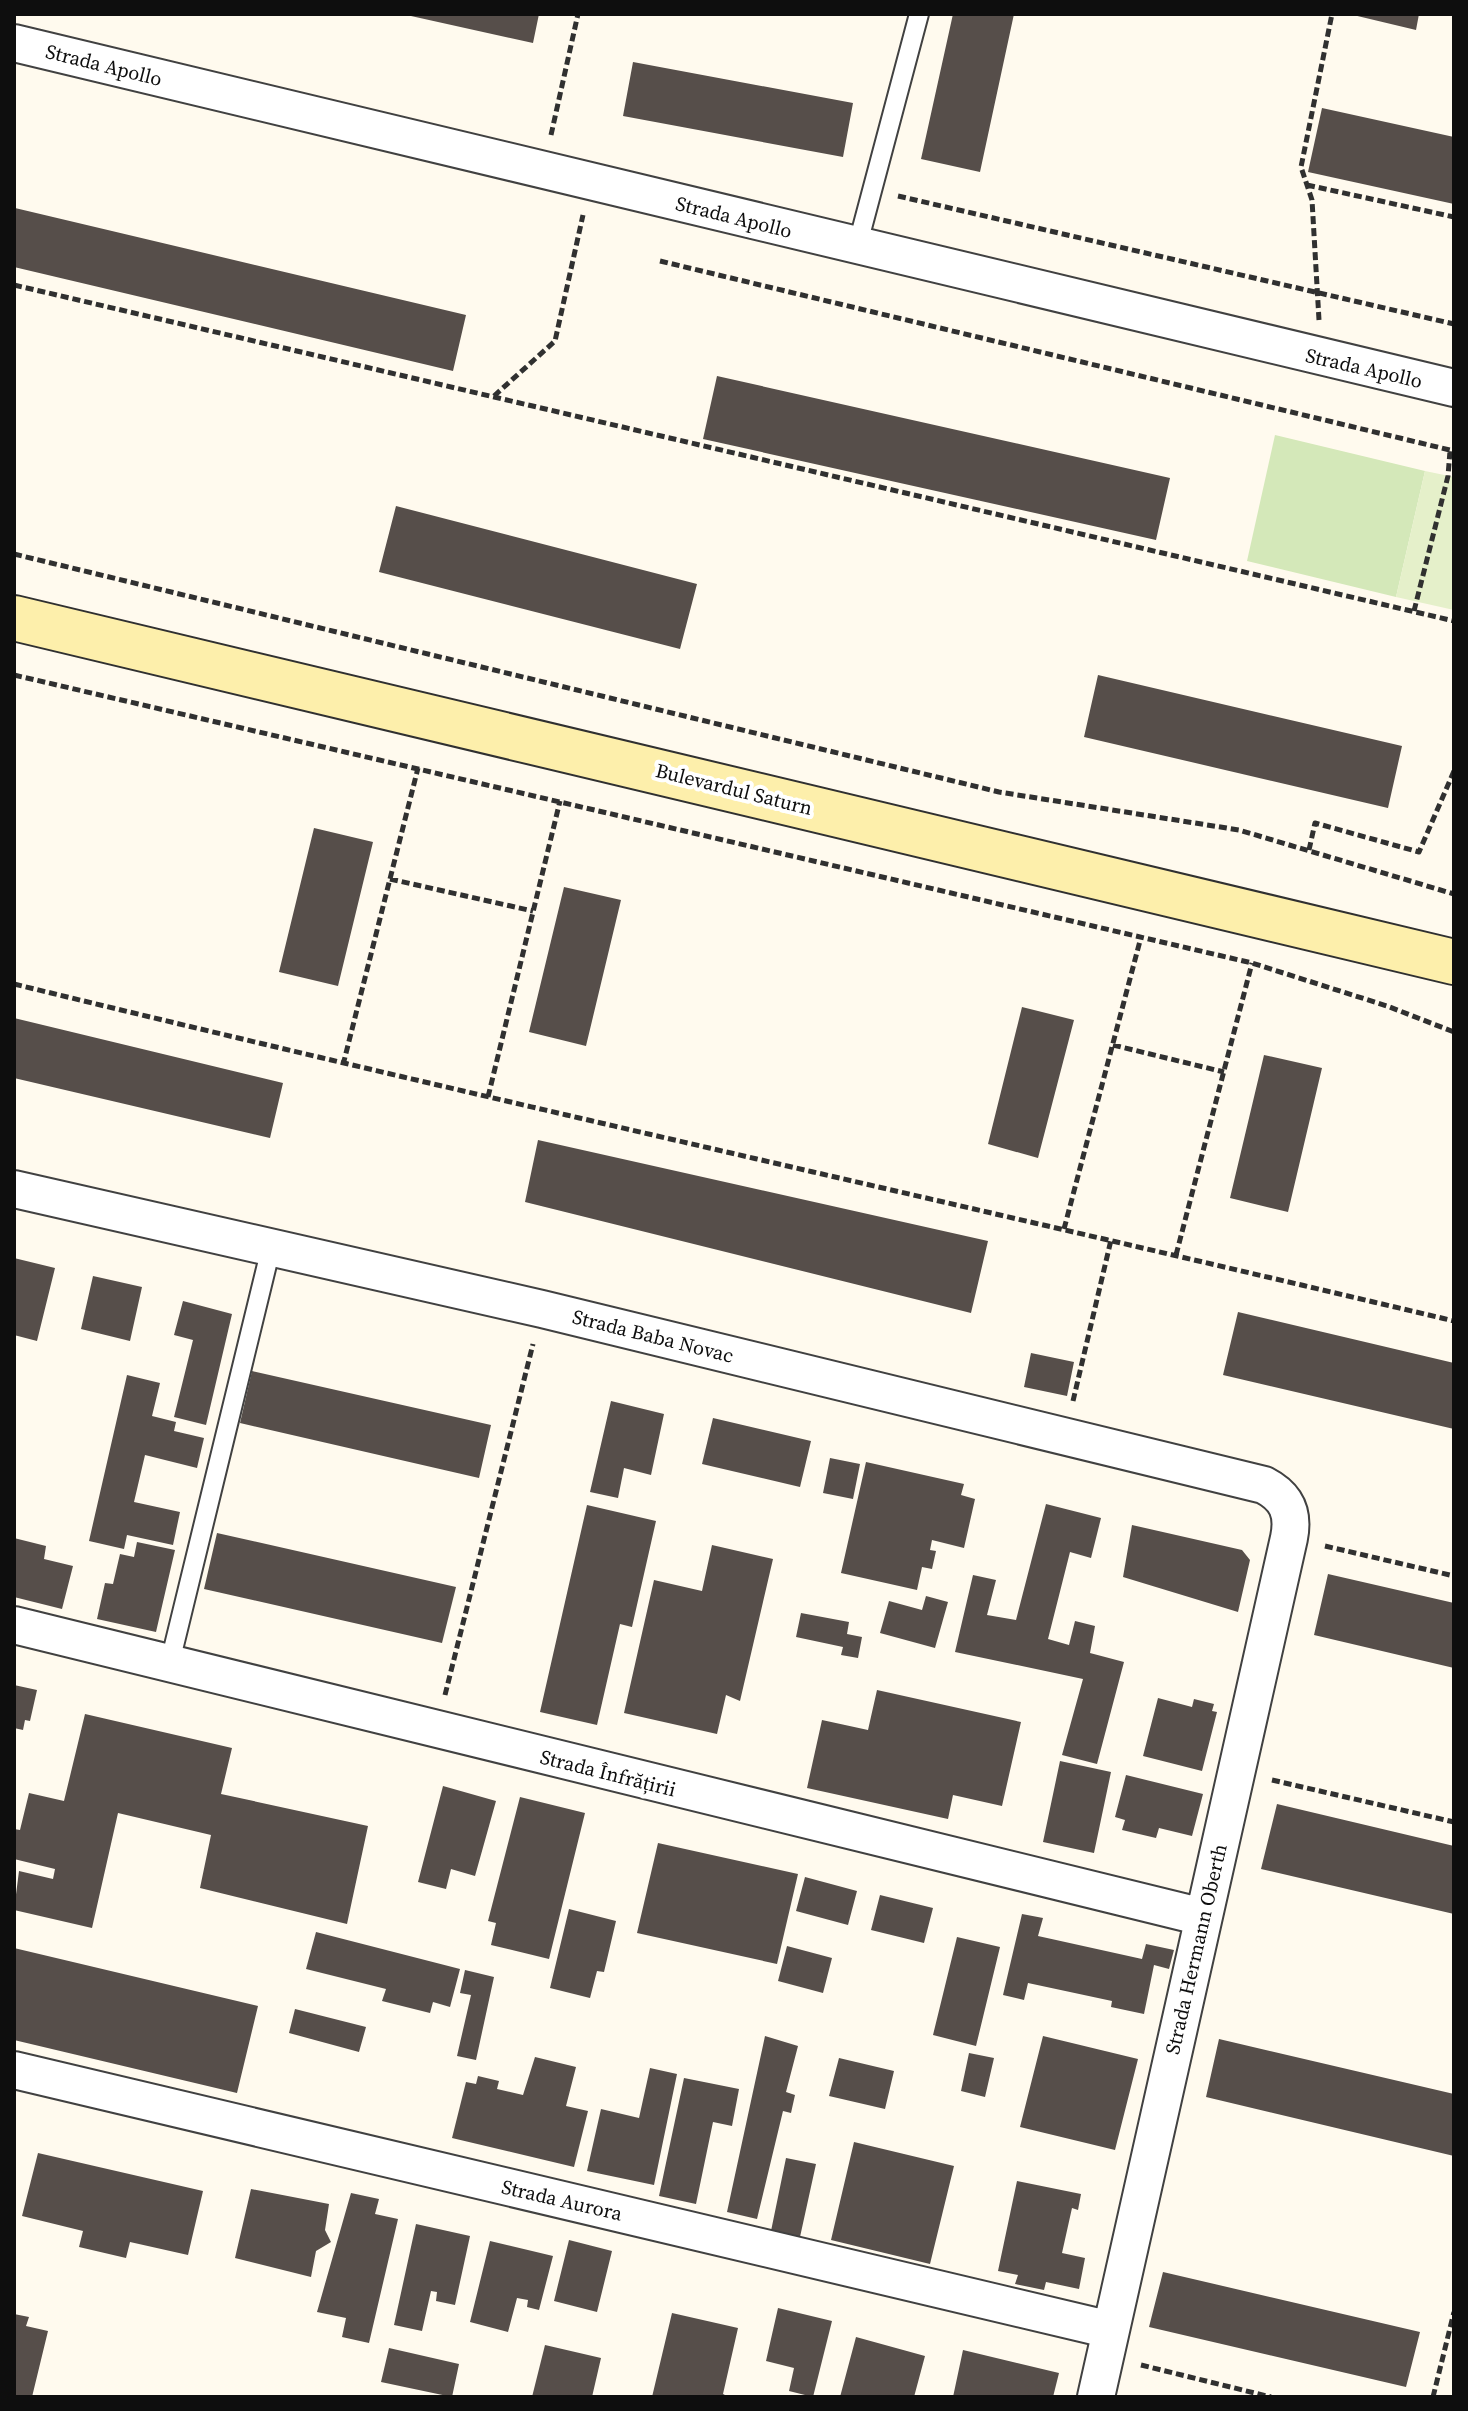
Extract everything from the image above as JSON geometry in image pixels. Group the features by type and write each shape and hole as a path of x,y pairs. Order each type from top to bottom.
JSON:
{"main road":[{"name":"Bulevardul Saturn","path":"14,618 1446,966"}],"street":[{"name":"Strada Apollo","path":"14,43 1311,357 1454,388"},
{"name":"Strada Baba Novac","path":"14,1189 542,1309 1264,1485 1286,1501"},
{"name":"Strada Hermann Oberth","path":"1096,2397 1289,1538 1291,1513 1286,1501"},
{"name":"Strada Înfrățirii","path":"14,1625 1203,1917"},
{"name":"Strada Aurora","path":"14,2070 1108,2344"}],"lane":[{"path":"857,247 919,14"},
{"path":"170,1662 271,1248"}],"path":[{"path":"543,171 578,14"},
{"path":"1311,357 1321,312 1312,200 1301,167 1332,14"},
{"path":"494,396 555,341 590,182"},
{"path":"1307,184 1454,217"},
{"path":"872,189 1454,324"},
{"path":"660,261 1452,451 1414,611"},
{"path":"14,285 1454,621"},
{"path":"14,554 999,792 1239,830 1454,894"},
{"path":"14,675 1252,963 1387,1006 1454,1032"},
{"path":"343,1065 418,768"},
{"path":"1309,850 1315,823 1419,852 1454,771"},
{"path":"488,1097 560,801"},
{"path":"390,879 533,911"},
{"path":"1064,1229 1141,937"},
{"path":"1176,1255 1252,963"},
{"path":"14,984 343,1065 1454,1321"},
{"path":"1113,1045 1224,1072"},
{"path":"1065,1437 1111,1240"},
{"path":"437,1731 542,1309"},
{"path":"1289,1538 1454,1576"},
{"path":"1236,1772 1454,1822"},
{"path":"1433,2397 1454,2312"},
{"path":"1108,2344 1271,2397"}],"green space":[{"path":"1275,435 1425,471 1396,597 1247,561"},
{"path":"1425,471 1454,477 1454,610 1396,597"}],"building":[{"path":"402,14 539,14 533,43"},
{"path":"953,14 1014,14 980,172 921,159"},
{"path":"1349,14 1419,14 1416,30"},
{"path":"633,62 853,103 843,157 623,116"},
{"path":"1322,108 1454,137 1454,204 1308,172"},
{"path":"15,208 466,315 453,371 14,267"},
{"path":"717,376 1170,478 1156,540 703,439"},
{"path":"396,506 697,584 680,649 379,572"},
{"path":"1098,675 1402,746 1388,808 1084,737"},
{"path":"314,828 373,842 338,986 279,972"},
{"path":"564,887 621,900 586,1046 529,1032"},
{"path":"1022,1007 1074,1020 1038,1158 988,1144"},
{"path":"14,1018 283,1083 270,1138 14,1078"},
{"path":"1264,1055 1322,1068 1288,1212 1230,1198"},
{"path":"538,1140 988,1241 971,1313 525,1202"},
{"path":"14,1258 55,1268 37,1341 14,1335"},
{"path":"93,1276 142,1287 130,1341 81,1329"},
{"path":"183,1301 232,1314 206,1425 174,1417 193,1340 174,1335"},
{"path":"1238,1312 1454,1363 1454,1429 1223,1375"},
{"path":"1031,1353 1074,1362 1067,1396 1024,1387"},
{"path":"252,1371 491,1425 479,1478 240,1423"},
{"path":"127,1375 160,1383 152,1416 176,1422 174,1431 204,1438 197,1468 145,1455 134,1502 180,1512 173,1545 127,1535 124,1549 89,1541"},
{"path":"611,1401 664,1414 651,1475 624,1468 618,1498 590,1492"},
{"path":"713,1418 811,1441 800,1487 702,1464"},
{"path":"830,1458 860,1464 853,1499 823,1493"},
{"path":"866,1462 964,1484 961,1495 975,1499 964,1548 932,1540 930,1550 936,1551 932,1569 922,1567 917,1590 841,1573"},
{"path":"1046,1504 1101,1518 1091,1558 1070,1552 1048,1639 1069,1645 1075,1621 1095,1626 1090,1653 1124,1662 1097,1764 1062,1755 1083,1679 955,1652 973,1575 996,1580 987,1615 1016,1620"},
{"path":"587,1505 656,1521 632,1627 620,1624 597,1725 540,1712"},
{"path":"1132,1525 1242,1550 1250,1560 1238,1612 1123,1577"},
{"path":"217,1533 456,1587 442,1643 204,1589"},
{"path":"14,1538 46,1546 44,1559 73,1566 62,1609 14,1597"},
{"path":"137,1542 175,1550 156,1632 97,1619 105,1583 113,1584 120,1554 134,1557"},
{"path":"712,1545 773,1559 740,1701 726,1695 717,1734 624,1713 654,1580 702,1591"},
{"path":"1328,1574 1454,1603 1454,1668 1314,1635"},
{"path":"926,1596 948,1602 935,1648 880,1633 889,1601 922,1610"},
{"path":"801,1613 849,1622 847,1634 862,1637 858,1658 841,1655 843,1647 796,1637"},
{"path":"14,1685 37,1690 30,1721 25,1720 23,1730 14,1728"},
{"path":"877,1690 1021,1722 1002,1806 953,1795 948,1819 807,1788 822,1720 868,1730"},
{"path":"1158,1698 1192,1707 1194,1699 1214,1704 1212,1711 1217,1712 1202,1771 1143,1756"},
{"path":"85,1714 232,1748 221,1794 368,1826 347,1924 200,1888 211,1835 118,1813 92,1928 14,1910 19,1871 53,1879 55,1869 14,1859 14,1829 20,1830 29,1793 64,1801"},
{"path":"1060,1761 1111,1772 1094,1853 1043,1842"},
{"path":"1126,1775 1203,1794 1192,1836 1159,1828 1156,1838 1122,1830 1125,1820 1115,1817"},
{"path":"443,1786 496,1801 475,1876 451,1869 446,1889 418,1882"},
{"path":"520,1797 585,1813 549,1959 491,1945 496,1923 488,1921"},
{"path":"1277,1804 1454,1846 1454,1914 1261,1869"},
{"path":"658,1843 798,1874 777,1964 637,1933"},
{"path":"805,1877 857,1891 848,1925 796,1911"},
{"path":"880,1895 933,1908 924,1943 871,1930"},
{"path":"569,1909 616,1921 604,1972 597,1971 590,1998 550,1988"},
{"path":"1022,1914 1043,1918 1038,1936 1142,1959 1146,1944 1174,1950 1169,1969 1154,1965 1144,2014 1111,2007 1112,2001 1028,1983 1024,2000 1003,1995"},
{"path":"316,1932 460,1969 450,2007 433,2002 430,2013 382,2001 386,1989 306,1969"},
{"path":"957,1937 1000,1947 976,2046 933,2035"},
{"path":"787,1946 832,1958 823,1993 778,1981"},
{"path":"14,1948 258,2006 237,2093 14,2040"},
{"path":"465,1970 494,1977 476,2060 457,2056 471,1995 460,1993"},
{"path":"295,2009 366,2027 359,2052 289,2033"},
{"path":"765,2036 798,2046 786,2092 795,2095 791,2113 783,2111 757,2219 727,2212"},
{"path":"1043,2036 1138,2059 1115,2150 1020,2127"},
{"path":"1219,2039 1454,2094 1454,2156 1206,2097"},
{"path":"969,2053 994,2058 985,2097 961,2091"},
{"path":"535,2057 576,2067 566,2106 588,2111 574,2167 452,2138 466,2082 476,2084 478,2076 499,2081 497,2089 523,2095"},
{"path":"839,2058 894,2071 885,2109 829,2096"},
{"path":"650,2068 677,2074 654,2185 587,2171 601,2109 639,2118"},
{"path":"684,2078 739,2089 732,2126 713,2122 696,2204 659,2196"},
{"path":"854,2142 954,2166 930,2264 831,2240"},
{"path":"38,2153 203,2191 188,2255 130,2242 126,2258 79,2247 83,2231 22,2216"},
{"path":"786,2158 816,2164 800,2237 771,2231"},
{"path":"1017,2181 1081,2194 1078,2210 1072,2208 1062,2253 1085,2258 1079,2289 1046,2282 1044,2290 1015,2284 1018,2275 998,2271"},
{"path":"251,2189 329,2204 325,2230 331,2242 316,2251 311,2277 235,2258"},
{"path":"351,2193 379,2199 375,2214 398,2219 369,2343 342,2337 346,2318 317,2312"},
{"path":"416,2224 470,2236 455,2305 436,2301 437,2292 431,2291 422,2331 394,2325"},
{"path":"569,2240 612,2251 597,2312 554,2301"},
{"path":"490,2241 553,2256 539,2310 527,2307 528,2300 517,2298 508,2332 470,2322"},
{"path":"1163,2272 1420,2332 1406,2387 1149,2327"},
{"path":"778,2308 832,2321 813,2397 789,2391 794,2368 766,2361"},
{"path":"672,2313 738,2328 723,2394 729,2397 652,2397"},
{"path":"14,2314 29,2317 26,2326 48,2331 32,2397 14,2397"},
{"path":"856,2337 925,2356 914,2397 840,2397"},
{"path":"545,2345 601,2358 592,2397 532,2397"},
{"path":"389,2348 459,2364 452,2397 381,2382"},
{"path":"963,2350 1059,2373 1053,2397 953,2397"}]}
